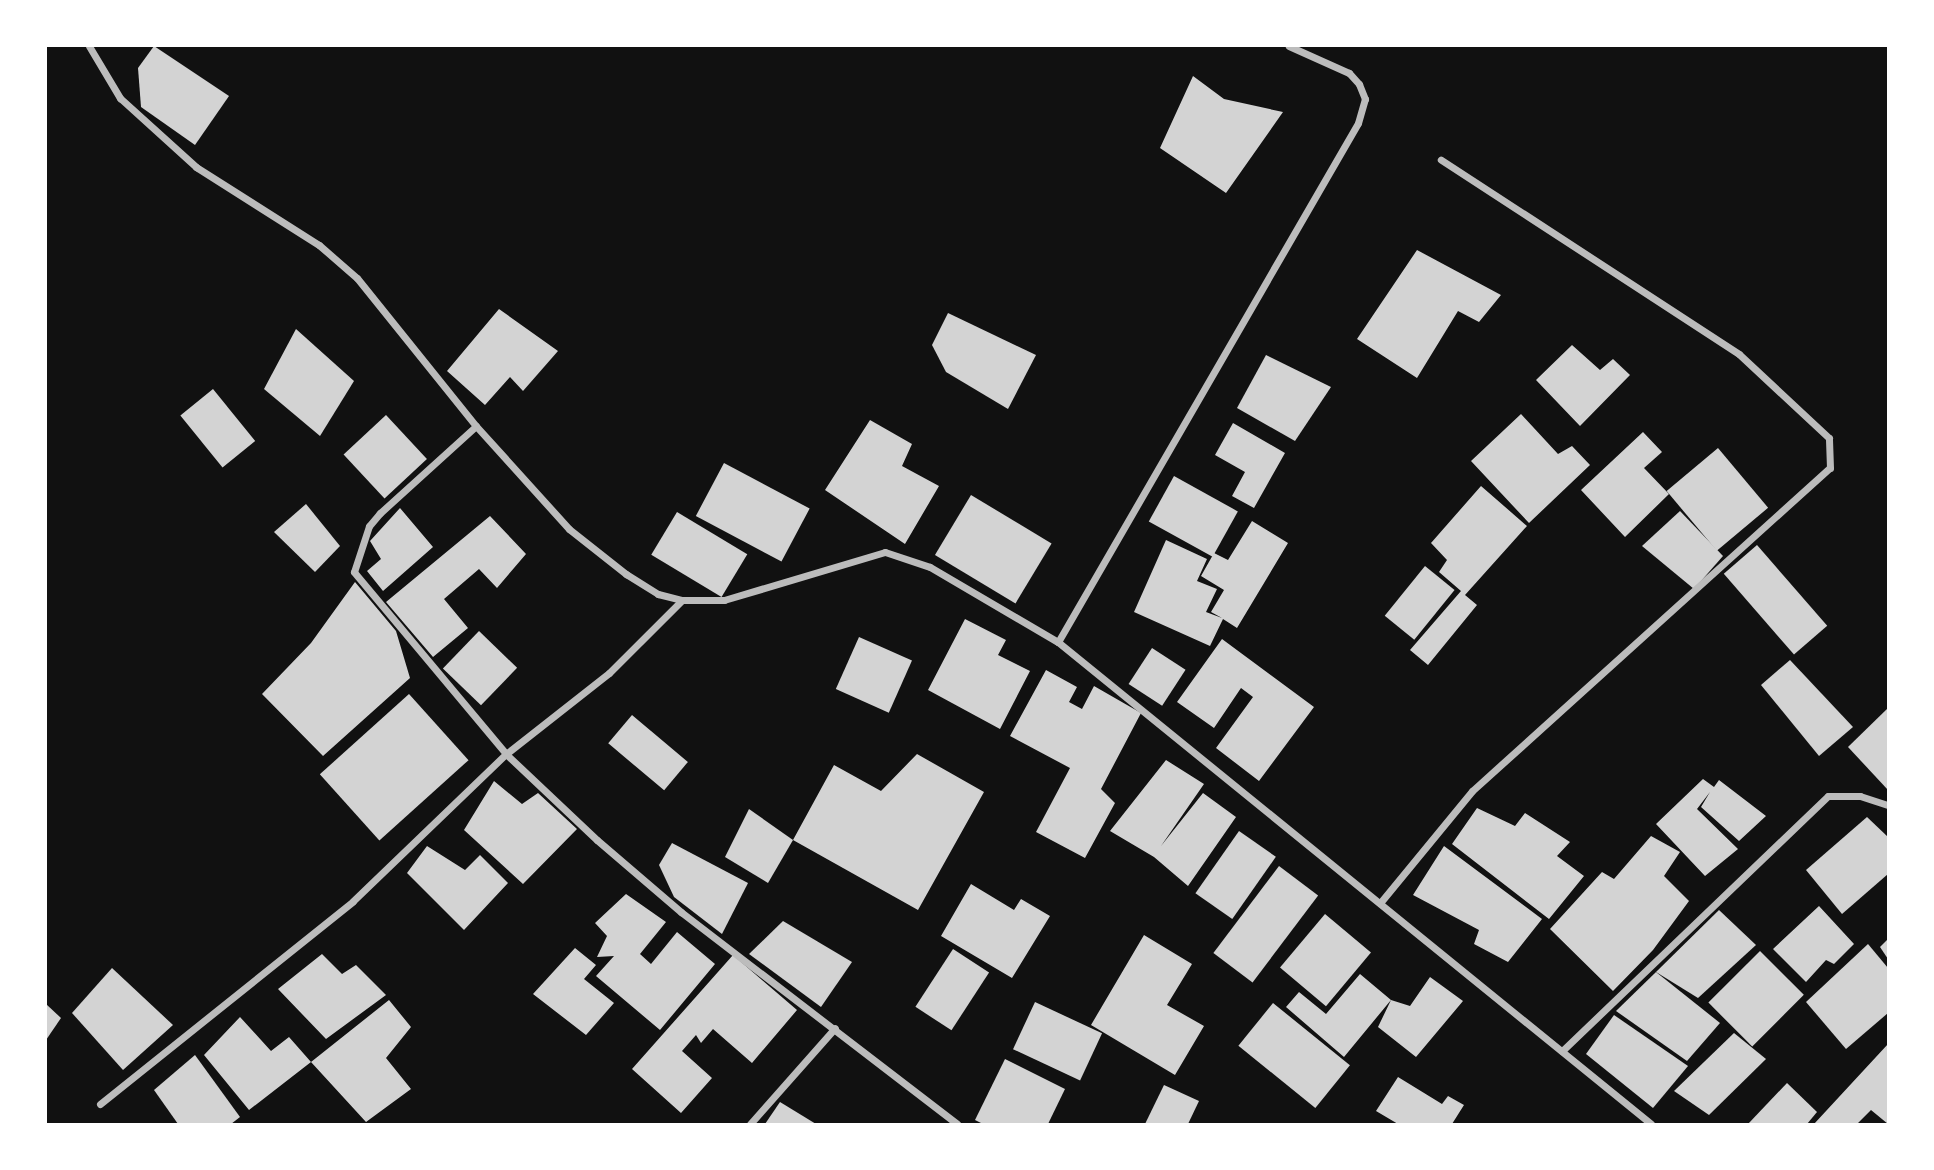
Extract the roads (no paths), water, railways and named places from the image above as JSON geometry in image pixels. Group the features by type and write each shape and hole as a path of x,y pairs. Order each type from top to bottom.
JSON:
{"street":[{"path":"89,46 120,97 196,167 319,245 357,278 476,426 569,529 658,594 681,600 724,600 885,552 930,567 1058,642 1651,1125"},
{"path":"1058,642 1358,123 1365,99 1359,84 1349,73 1289,46"},
{"path":"1380,903 1472,791 1830,468 1829,438 1739,354 1441,160"},
{"path":"476,426 369,526 354,572 506,754 681,912 835,1028 957,1125"},
{"path":"100,1104 352,901 506,754 609,673 681,600"},
{"path":"1562,1051 1829,796 1860,796 1888,805"},
{"path":"750,1125 835,1028"}]}
